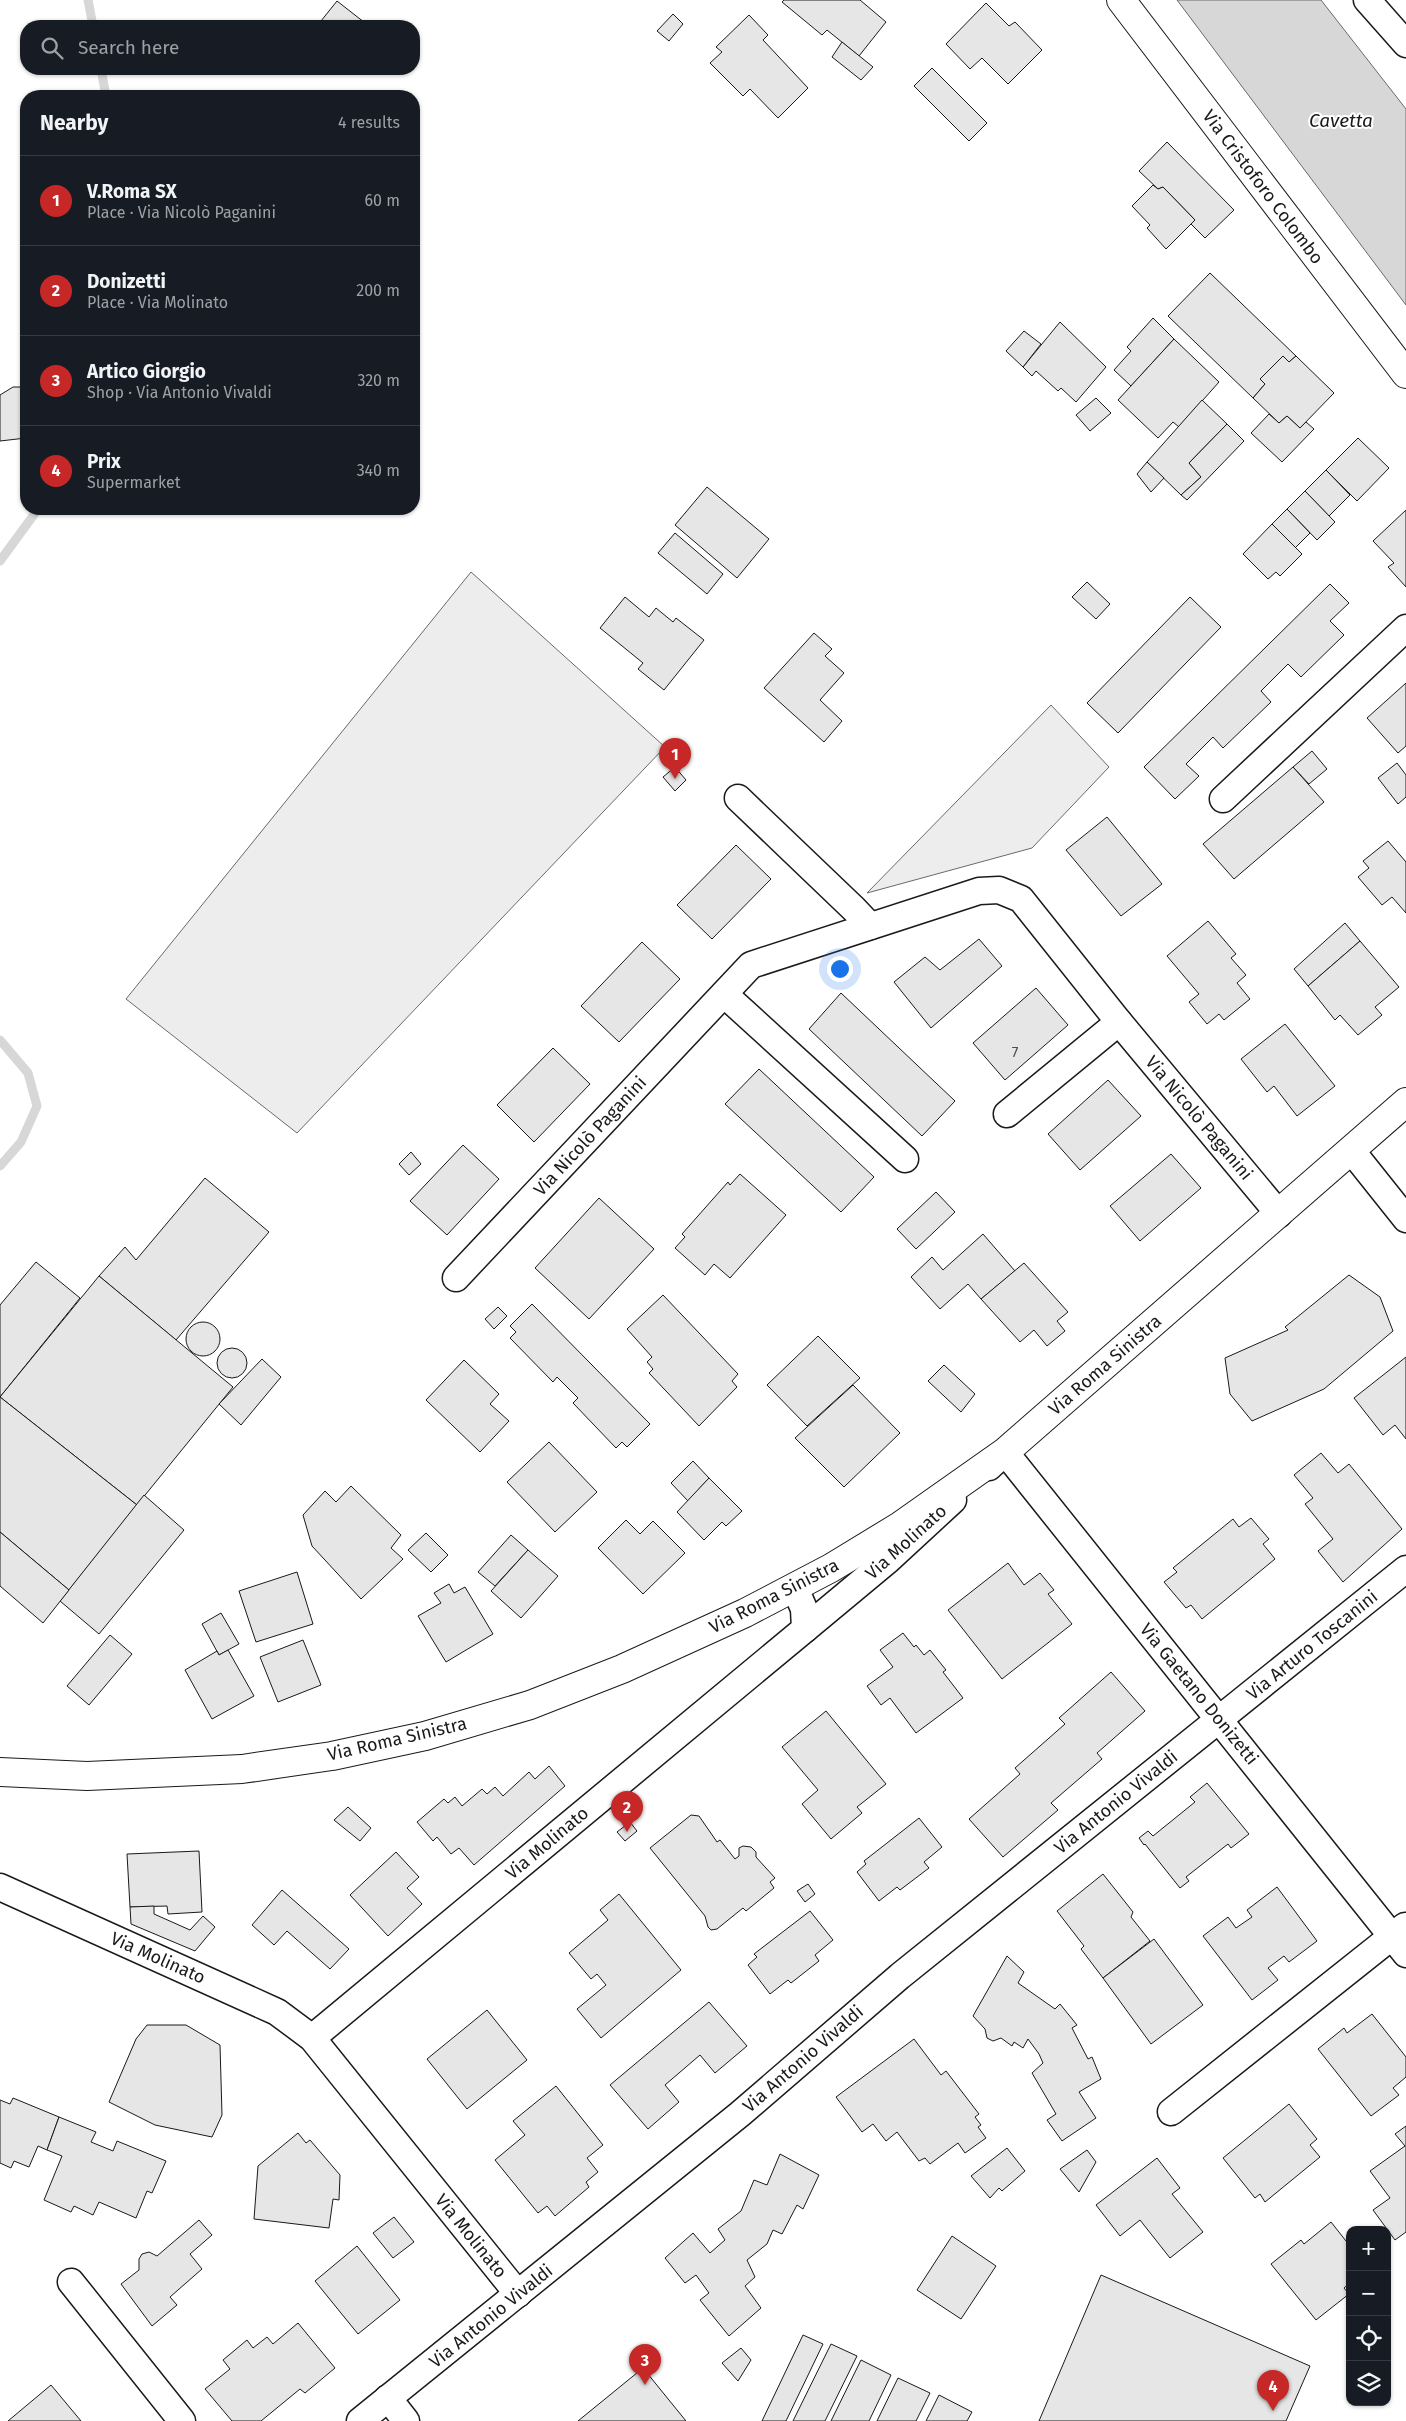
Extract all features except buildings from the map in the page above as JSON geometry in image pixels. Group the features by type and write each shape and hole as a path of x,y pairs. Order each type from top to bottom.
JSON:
{"street":[{"name":"Via Cristoforo Colombo","path":"1121,0 1406,374"},
{"path":"1367,0 1406,44"},
{"path":"1223,799 1406,628"},
{"path":"738,798 870,926"},
{"name":"Via Nicolò Paganini","path":"456,1278 751,965 979,891 999,890 1021,899 1118,1022 1279,1214"},
{"path":"724,994 905,1159"},
{"path":"1007,1114 1118,1022"},
{"name":"Via Roma Sinistra","path":"0,1772 87,1776 242,1769 332,1756 425,1736 530,1705 622,1669 745,1613 795,1588 900,1526 1005,1452 1406,1102"},
{"path":"1351,1150 1406,1219"},
{"name":"Via Molinato","path":"312,2038 888,1560 1005,1452"},
{"name":"Via Gaetano Donizetti","path":"1005,1452 1218,1720 1401,1939 1171,2112"},
{"name":"Via Arturo Toscanini","path":"1218,1720 1406,1569"},
{"path":"795,1588 804,1609 804,1629"},
{"name":"Via Antonio Vivaldi","path":"360,2421 740,2114 900,1976 1218,1720"},
{"name":"Via Molinato","path":"0,1887 277,2012 312,2038 518,2294"},
{"path":"72,2282 182,2421"},
{"path":"388,2398 406,2421"}],"shaded area":[{"path":"471,572 665,747 297,1133 126,999"},
{"path":"1051,705 1109,767 1032,848 867,893"}],"water":[{"name":"Cavetta","path":"1177,0 1321,0 1406,109 1406,305"}],"waterway":[{"path":"88,0 92,20"},
{"path":"102,75 105,90"},
{"path":"0,561 34,515"},
{"path":"0,1040 28,1073 37,1106 21,1142 0,1166"}],"place":[{"name":"V.Roma SX","path":"675,779"},
{"name":"Donizetti","path":"627,1832"},
{"name":"Artico Giorgio","path":"645,2385"},
{"name":"Prix","path":"1273,2411"}]}
